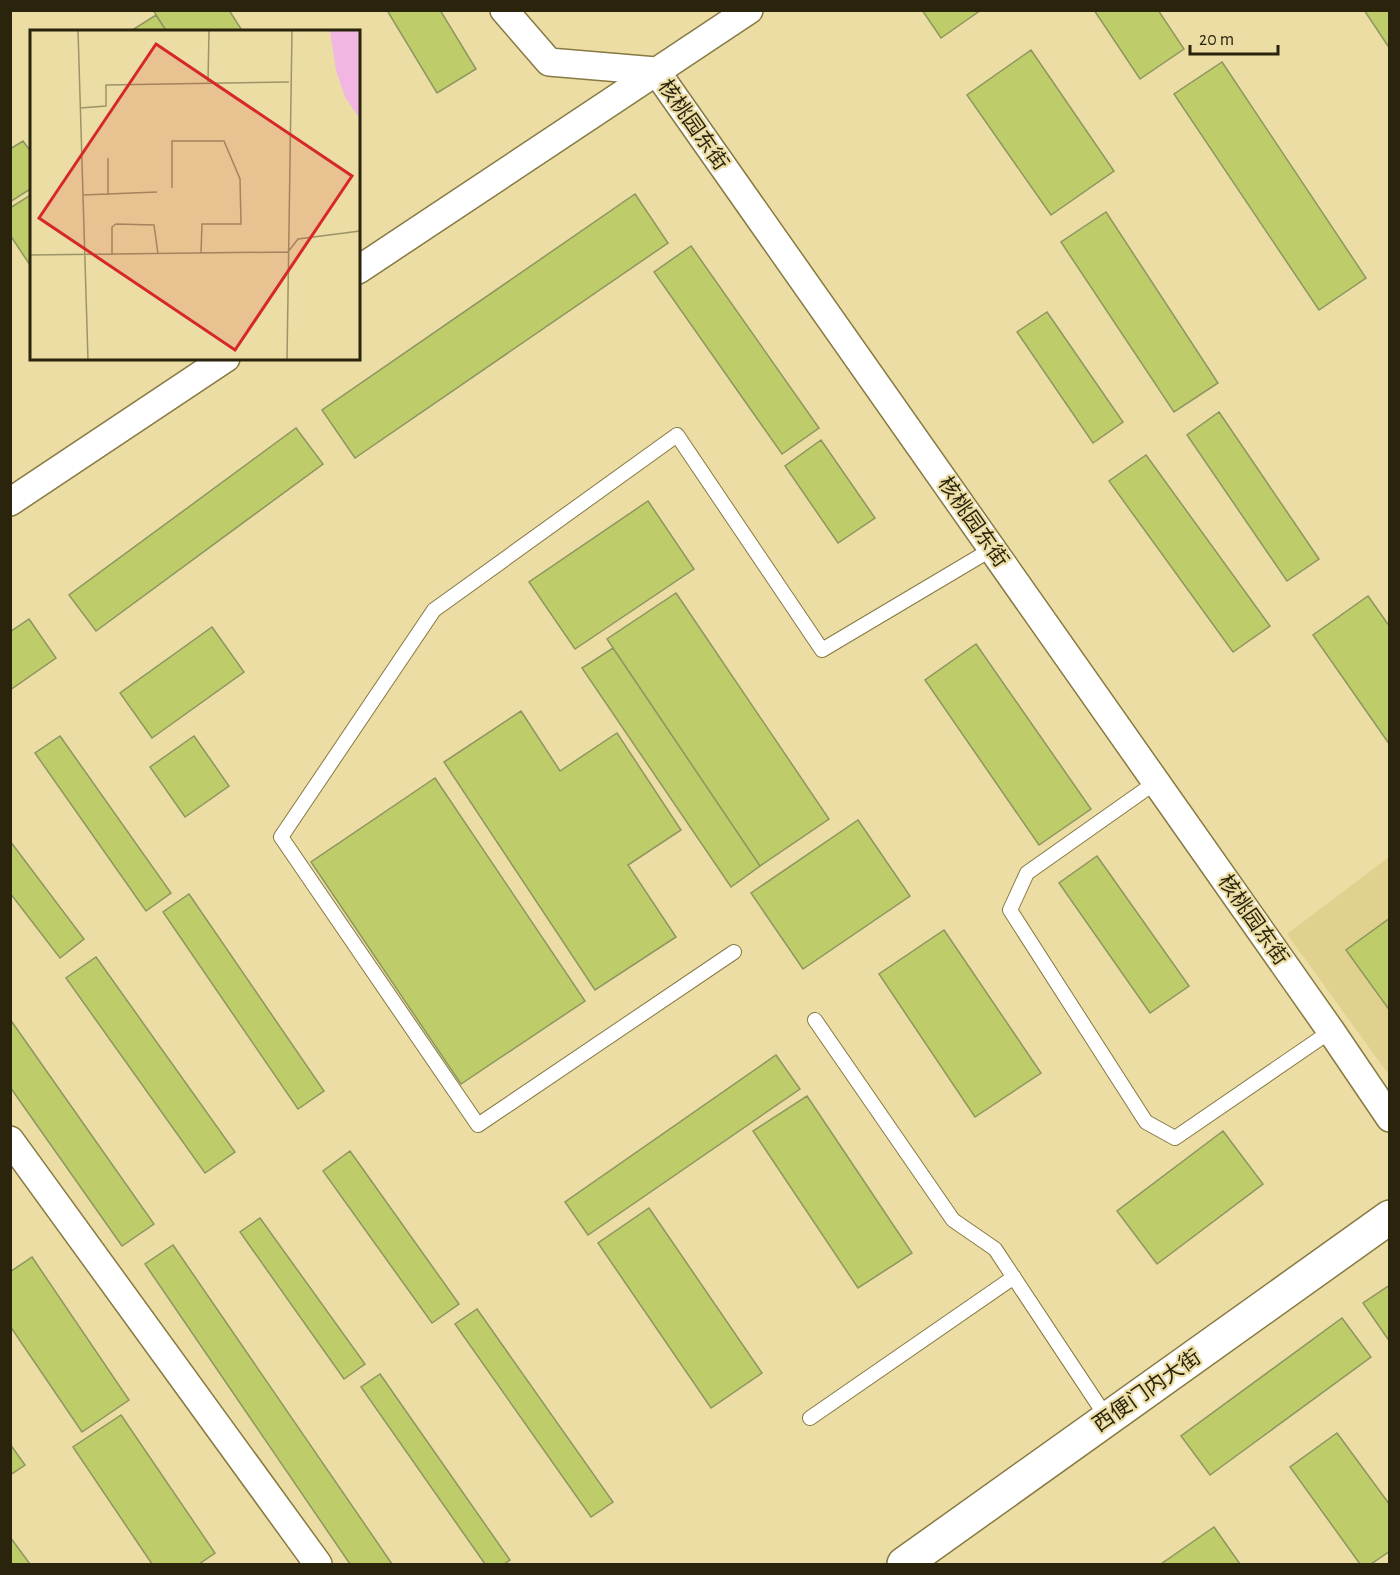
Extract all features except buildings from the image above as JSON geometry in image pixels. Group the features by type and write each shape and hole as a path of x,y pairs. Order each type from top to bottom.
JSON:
{"street":[{"name":"核桃园东街","path":"504,10 549,62 656,71 1331,1031 1389,1118"},
{"path":"360,269 749,10"},
{"path":"10,502 223,360"},
{"path":"12,1145 318,1564"},
{"name":"西便门内大街","path":"904,1564 1389,1217"}],"lane":[{"path":"734,952 478,1125 281,837 434,610 677,435 822,650 992,549"},
{"path":"1156,782 1027,873 1011,910 1146,1122 1175,1138 1331,1031"},
{"path":"815,1020 953,1220 995,1249 1107,1418"},
{"path":"810,1418 1014,1277"}],"shaded area":[{"path":"1389,857 1389,1075 1287,934"}]}
